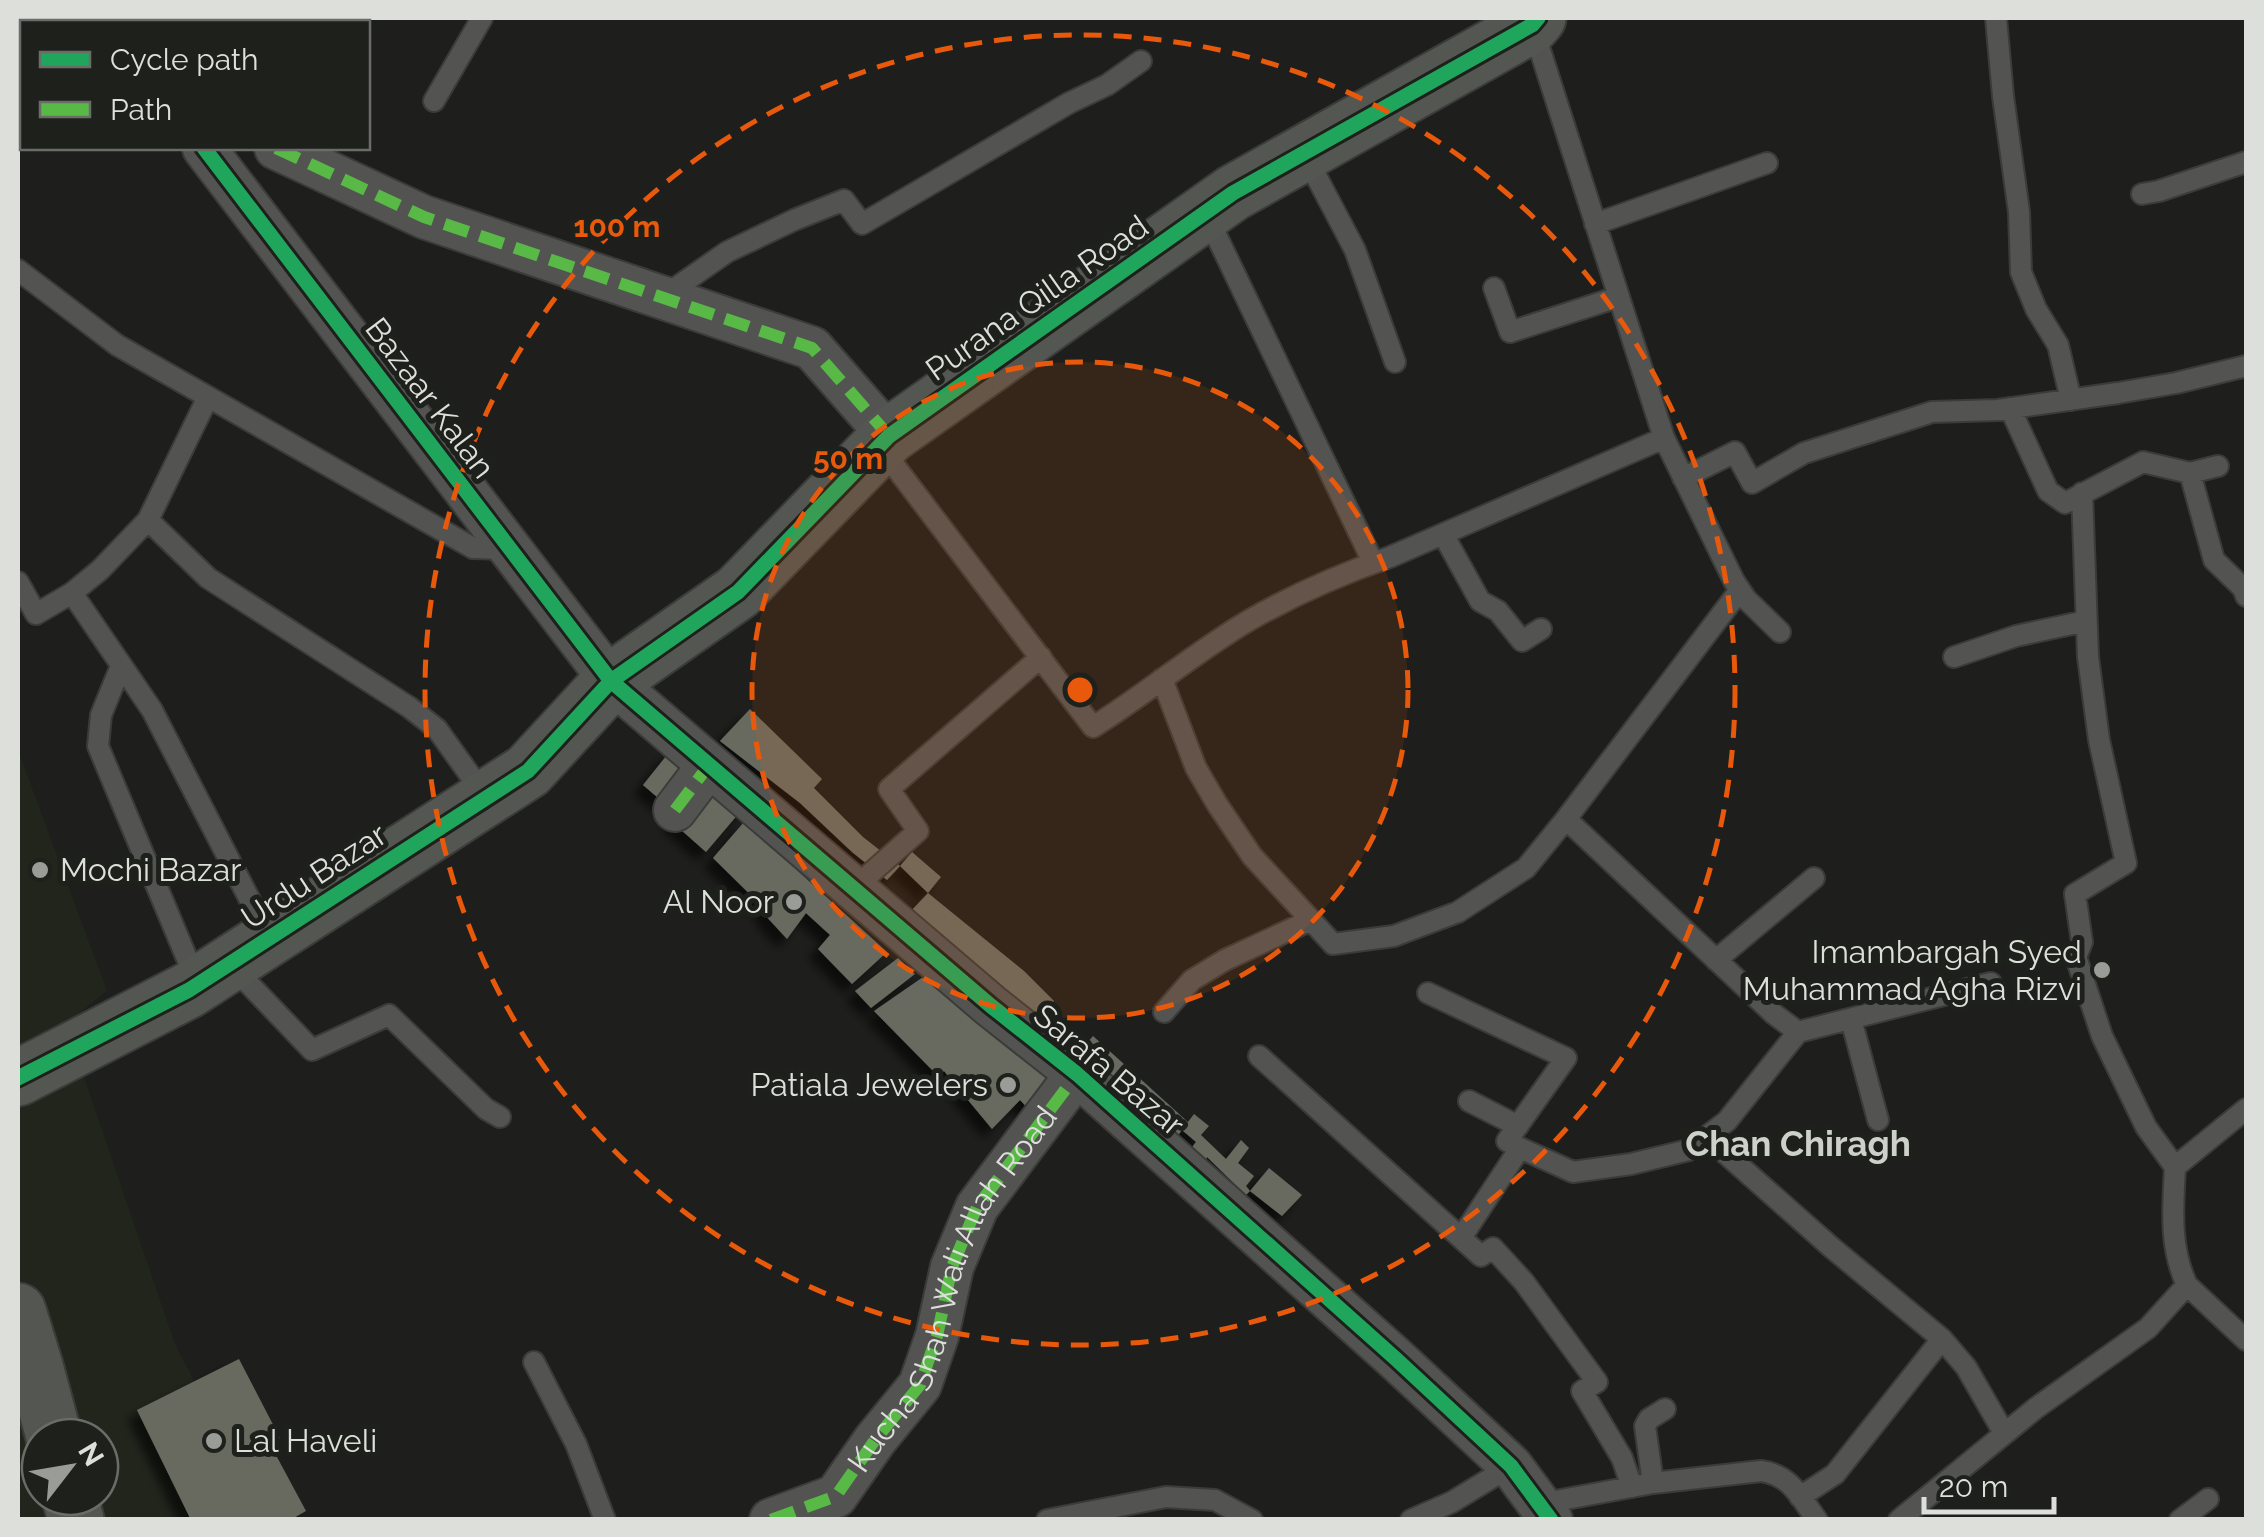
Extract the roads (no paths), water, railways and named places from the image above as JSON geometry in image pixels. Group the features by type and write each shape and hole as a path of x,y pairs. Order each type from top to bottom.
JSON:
{"street":[{"name":"Purana Qilla Road","path":"611,681 738,592 885,441 1233,193 1533,20"},
{"name":"Bazaar Kalan","path":"206,150 611,681"},
{"path":"280,150 424,217 812,348 885,441"},
{"name":"Sarafa Bazar","path":"611,681 990,1006 1077,1074 1396,1359 1510,1466 1545,1511"},
{"name":"Urdu Bazar","path":"18,1078 232,962 528,770 611,681"},
{"path":"675,810 709,764"},
{"name":"Kucha Shah Wali Allah Road","path":"771,1520 839,1508 875,1440 920,1385 937,1336 952,1268 977,1207 1077,1074"},
{"path":"18,1311 49,1417"}],"lane":[{"path":"434,101 482,18"},
{"path":"1996,18 2019,212 2021,272 2036,309 2058,345 2071,400"},
{"path":"1533,20 1664,438 1740,590 1780,632"},
{"path":"662,298 726,252 844,200 862,224 1106,85 1141,61"},
{"path":"1304,153 1356,250 1395,362"},
{"path":"2142,194 2246,162"},
{"path":"1595,224 1767,163"},
{"path":"1205,212 1373,562"},
{"path":"18,270 118,345 473,548 510,549"},
{"path":"1494,288 1510,332 1618,296"},
{"path":"1683,478 1736,452 1752,483 1804,453 1932,412 2071,400 2176,383 2246,366"},
{"path":"18,582 36,614 72,593 100,570 148,520 208,397"},
{"path":"2010,408 2048,492 2066,503 2143,462 2190,473 2218,466"},
{"path":"885,441 1093,726 1248,622 1350,570 1664,438"},
{"path":"2190,473 2214,560 2244,588 2246,596"},
{"path":"2082,494 2088,657 2099,740 2126,863 2076,894 2082,942 2076,957 2102,1036 2146,1127 2175,1167 2172,1227 2187,1285 2246,1340"},
{"path":"148,520 208,578 409,707 437,730 486,798"},
{"path":"1442,534 1480,601 1498,611 1522,640 1541,629"},
{"path":"1162,680 1196,768 1252,856 1333,944 1394,936 1458,912 1526,868 1740,590"},
{"path":"72,593 152,710 232,962"},
{"path":"1954,657 2016,636 2086,621"},
{"path":"853,889 918,831 889,790 1041,657"},
{"path":"122,666 101,716 98,746 232,962 312,1050 389,1016 486,1110 500,1117"},
{"path":"1566,819 1798,1032"},
{"path":"1716,960 1814,878"},
{"path":"1164,1012 1192,980 1225,960 1311,920"},
{"path":"1470,1101 1573,1172 1631,1164 1690,1150 1727,1122 1798,1032 1991,983"},
{"path":"1428,994 1566,1058 1461,1238"},
{"path":"1850,1019 1878,1120"},
{"path":"1258,1056 1481,1256 1494,1248 1524,1282 1597,1382 1582,1391 1643,1485"},
{"path":"2175,1167 2246,1109"},
{"path":"1708,1137 1942,1339 1966,1367 2004,1434"},
{"path":"1899,1520 2004,1434 2148,1328 2187,1285"},
{"path":"1800,1497 1835,1474 1942,1339"},
{"path":"534,1362 576,1444 605,1520"},
{"path":"1643,1485 1644,1426 1665,1409"},
{"path":"1412,1520 1452,1502 1510,1466"},
{"path":"1545,1511 1643,1485 1760,1471 1789,1481 1817,1520"},
{"path":"1047,1520 1166,1497 1215,1500 1252,1520"},
{"path":"2180,1520 2208,1500"}],"place":[{"name":"Mochi Bazar","path":"40,870"},
{"name":"Al Noor","path":"794,902"},
{"name":"Imambargah Syed Muhammad Agha Rizvi","path":"2102,970"},
{"name":"Patiala Jewelers","path":"1008,1085"},
{"name":"Lal Haveli","path":"214,1441"}],"district":[{"name":"Chan Chiragh","path":"1798,1144"}]}
